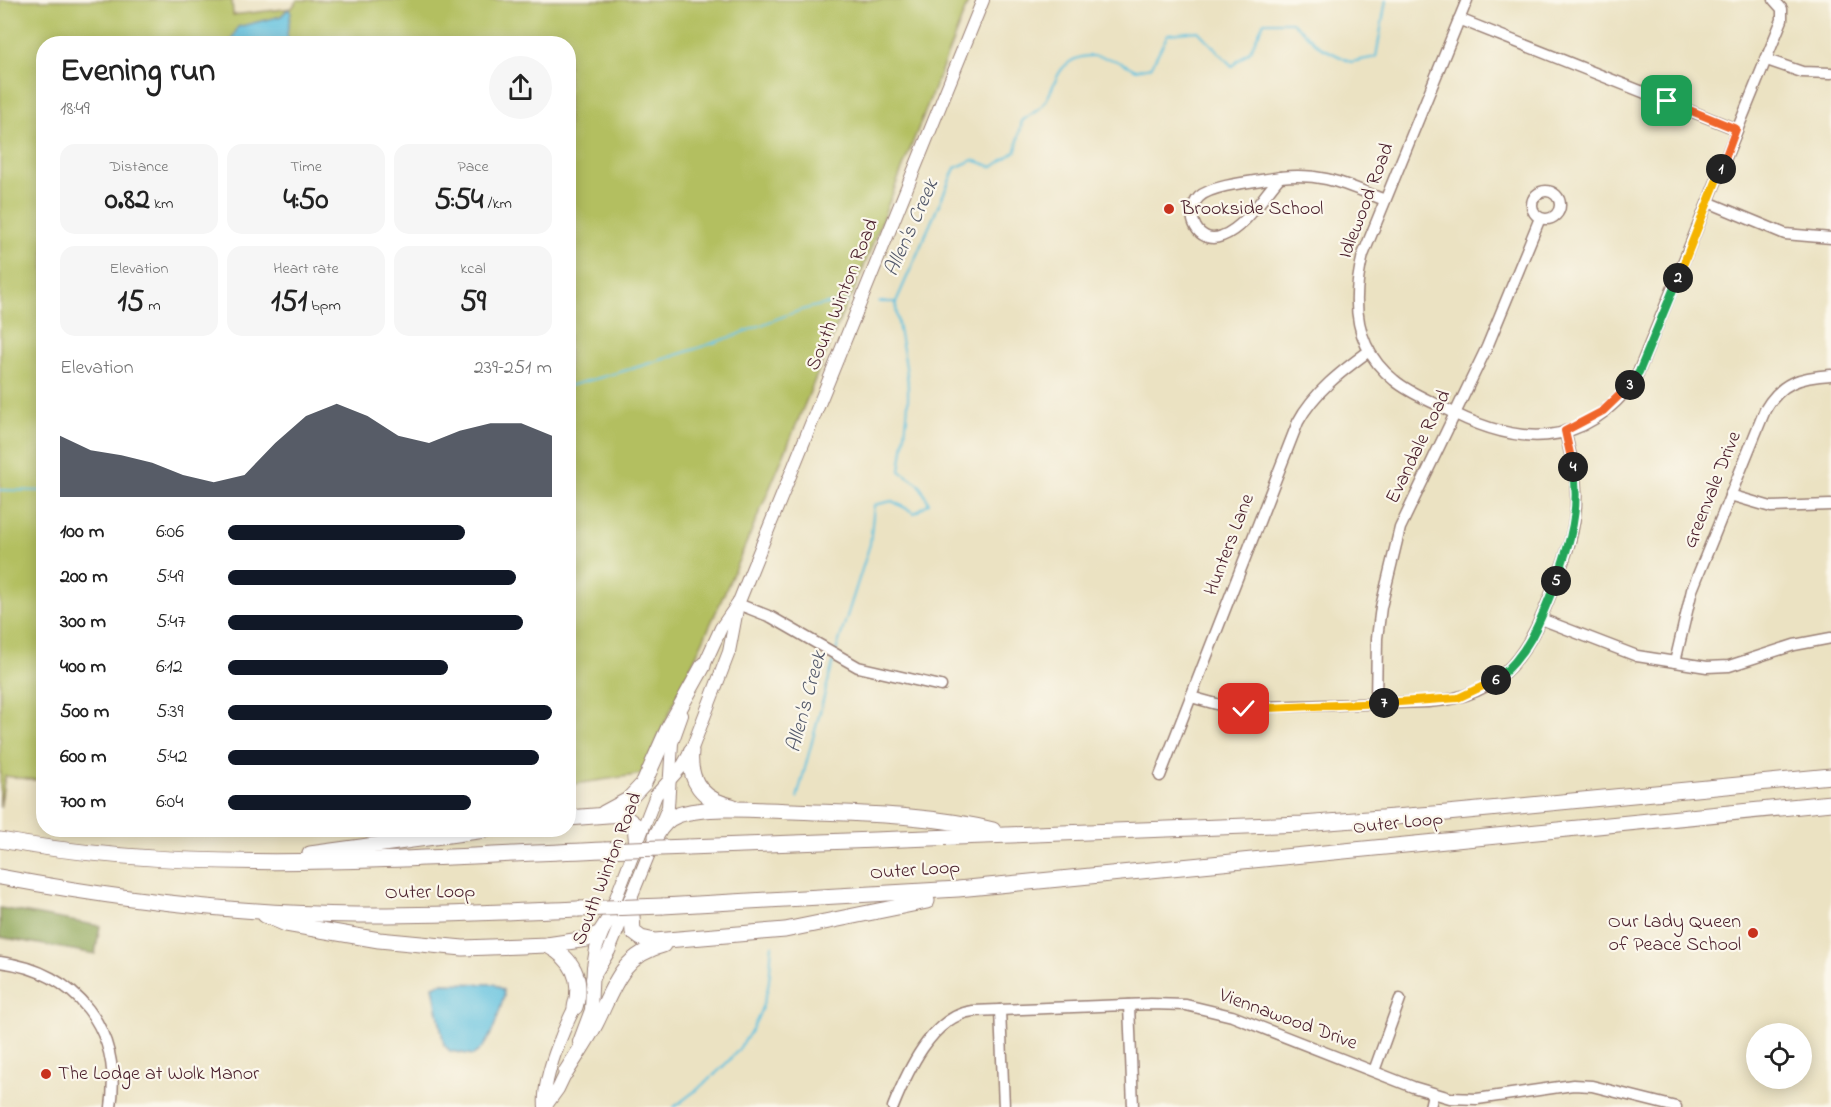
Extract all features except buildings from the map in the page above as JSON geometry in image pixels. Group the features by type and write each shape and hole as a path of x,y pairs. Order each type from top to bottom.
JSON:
{"highway":[{"path":"604,813 628,800 644,783 668,729 703,666"},
{"path":"691,751 692,776 704,795 723,804 753,809 927,820 972,825 1007,834"},
{"name":"Outer Loop","path":"0,840 136,856 272,861 604,850 1272,825 1410,816 1831,776"},
{"name":"Outer Loop","path":"0,877 147,900 254,910 355,915 663,906 958,889 1831,803"},
{"path":"656,836 670,819 686,812 753,809"},
{"path":"576,817 604,813 621,814 631,820 637,831 637,846"},
{"path":"272,861 334,849 429,837"},
{"path":"631,900 631,926 636,935 651,941 800,928 931,900 958,889"},
{"path":"254,910 286,924 400,944 463,948 547,945 591,938 602,930 609,919"},
{"path":"566,1072 595,1025 613,984 624,967 650,948 684,939"},
{"path":"547,945 565,955 574,968 578,986 575,1007"}],"main road":[{"name":"South Winton Road","path":"545,1107 566,1072 589,1017 594,955 656,795 691,751 729,652 738,604 983,0"},
{"name":"South Winton Road","path":"545,1107 549,1076 575,1007 608,954 668,807 673,740 703,666 722,628 738,604"}],"street":[{"name":"Idlewood Road","path":"1467,0 1363,255 1355,290 1357,321 1369,351 1393,380 1455,415 1514,436 1540,437 1565,431 1603,411 1627,390 1636,378 1782,20 1783,12 1776,2"},
{"path":"1459,19 1736,129"},
{"path":"1767,60 1802,72 1831,73"},
{"path":"1280,177 1234,231 1219,238 1206,238 1196,230 1192,221 1193,207 1200,196 1212,190 1280,177 1312,175 1324,177 1385,200"},
{"path":"1708,202 1785,234 1831,238"},
{"name":"Evandale Road","path":"1376,703 1381,607 1395,543 1417,489 1487,347 1540,218"},
{"name":"Hunters Lane","path":"1160,776 1298,422 1308,405 1329,383 1369,351"},
{"name":"Greenvale Drive","path":"1675,662 1692,591 1765,410 1775,394 1797,380 1831,375"},
{"path":"1191,697 1231,708 1442,701 1458,698 1484,687 1509,670 1522,654 1541,619 1566,555 1575,516 1575,479 1565,431"},
{"path":"1730,495 1771,507 1831,504"},
{"path":"738,604 771,617 826,647 858,668 941,686"},
{"path":"1541,619 1619,650 1718,668 1831,638"},
{"path":"0,963 23,967 50,977 71,992 92,1012 102,1029 110,1052 111,1107"},
{"path":"1374,1071 1401,999"},
{"name":"Viennawood Drive","path":"893,1107 906,1079 941,1024 960,1013 1170,1004 1224,1013 1433,1094 1477,1099 1563,1086 1592,1086 1676,1107"},
{"path":"1129,1005 1133,1107"},
{"path":"1000,1010 1004,1107"},
{"path":"1430,1107 1433,1094"}],"green space":[{"path":"0,0 232,0 233,15 292,8 297,0 969,0 852,296 848,300 720,603 642,774 576,784 576,36 36,36 36,780 5,776 0,808"},
{"path":"0,908 100,926 95,954 0,937"}],"water":[{"path":"288,9 291,12 287,36 234,36 238,27 281,16"},
{"path":"441,983 494,984 503,990 504,996 490,1037 473,1055 450,1051 444,1045 433,986"}],"waterway":[{"name":"Allen's Creek","path":"836,651 870,544 874,505 892,501 915,513 929,503 919,484 900,471 907,419 908,380 896,302 955,168 973,160 993,167 1016,151 1022,121 1044,103 1062,69 1079,58 1088,56 1108,58 1136,70 1151,67 1168,34 1198,31 1232,66 1250,51 1264,22 1292,22 1320,47 1351,62 1376,57 1386,0"},
{"path":"576,384 684,353 815,306 848,302"},
{"path":"879,302 896,302"},
{"path":"0,490 36,491"},
{"name":"Allen's Creek","path":"797,798 834,659"},
{"name":"Allen's Creek","path":"674,1107 718,1072 741,1046 751,1030 768,989 772,945"}],"place":[{"name":"Brookside School","path":"1169,209"},
{"name":"Our Lady Queen of Peace School","path":"1753,933"},
{"name":"The Lodge at Wolk Manor","path":"46,1074"}],"route":[{"path":"1244,709 1428,702 1458,698 1493,683 1509,670 1522,654 1533,638 1572,536 1576,499 1575,479 1565,431 1586,422 1603,411 1627,390 1636,378 1736,129 1667,101"}]}
